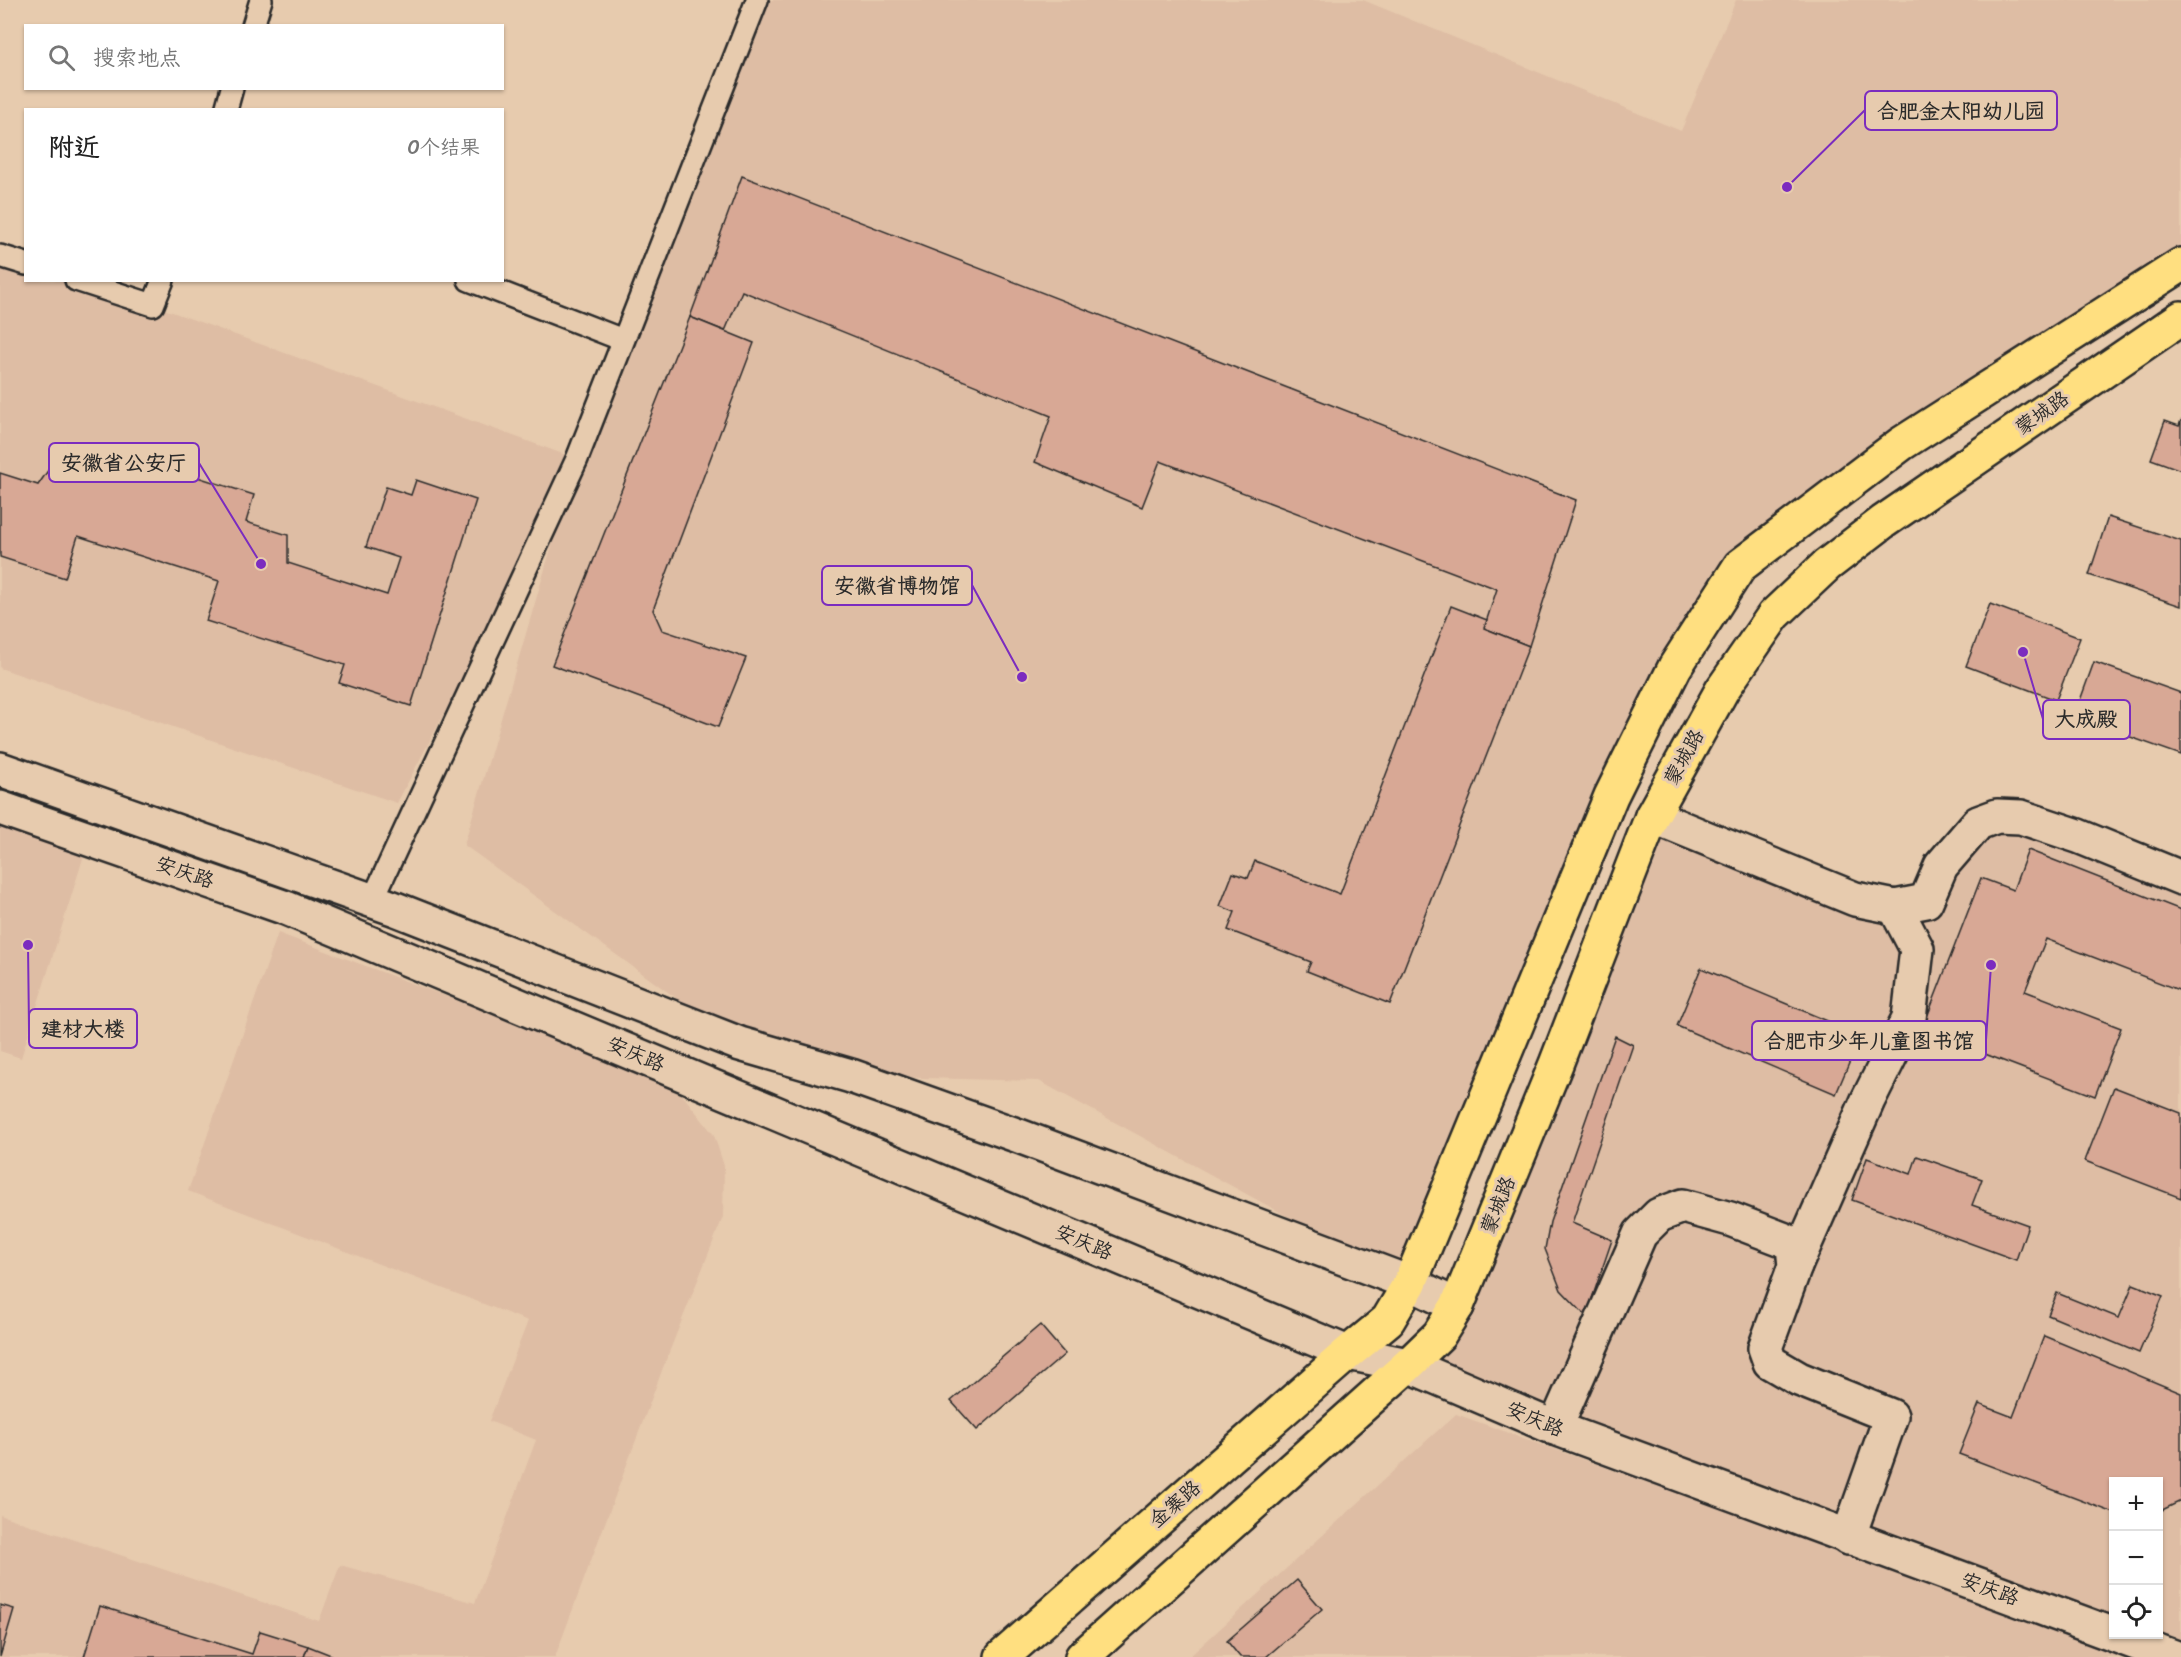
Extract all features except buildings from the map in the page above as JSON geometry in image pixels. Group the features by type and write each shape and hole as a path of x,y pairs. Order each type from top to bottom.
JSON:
{"main road":[{"path":"1410,1283 1611,796 1675,667 1740,567 1901,444 2181,265"},
{"name":"蒙城路","path":"1408,1365 1439,1335 1457,1306 1556,1064 1652,816 1728,680 1774,615 1827,565 1883,522 2181,318"},
{"name":"安庆路","path":"0,769 372,901 740,1044 851,1076 1019,1136 1410,1283 1457,1306"},
{"name":"安庆路","path":"0,808 286,908 1348,1353 1408,1365 1555,1428 2174,1657"},
{"path":"1652,816 1855,899 1895,907 1926,901 1941,866 1978,823 1997,816 2021,817 2078,836 2181,878"},
{"path":"1848,1538 1891,1416 1799,1379 1770,1362 1765,1348 1795,1266 1868,1100 1909,1018 1917,949 1895,907"},
{"path":"1555,1428 1641,1234 1659,1215 1683,1206 1730,1219 1785,1240 1793,1246 1795,1266"},
{"name":"金寨路","path":"1002,1657 1388,1320 1410,1283"},
{"path":"1082,1657 1408,1365"}],"lane":[{"path":"254,24 261,0"},
{"path":"372,901 577,459 757,0"},
{"path":"227,108 231,90"},
{"path":"0,256 24,263"},
{"path":"82,282 153,305 162,282"},
{"path":"474,282 623,340"}],"shaded area":[{"path":"757,0 1363,0 1681,131 1736,0 2181,0 2181,265 1740,567 1675,667 1410,1283 1039,1081 851,1076 740,1044 464,845 576,463 397,803 0,668 0,256 24,264 24,282 79,282 153,305 577,459"},
{"path":"0,808 89,839 21,1058 0,1051"},
{"path":"1652,816 1855,899 1895,907 1926,900 1941,866 1978,823 1997,816 2021,817 2078,836 2181,878 2181,1657 2174,1657 2125,1639 2163,1639 2163,1477 2109,1477 2109,1633 1555,1428 1408,1365 1439,1335 1457,1306 1556,1064"},
{"path":"278,933 647,1072 684,1097 714,1135 724,1166 723,1217 664,1365 555,1657 0,1657 0,1515 319,1621 340,1565 475,1603 536,1440 489,1421 528,1321 188,1191"},
{"path":"1456,1414 2136,1657 1189,1657"}],"place":[{"name":"合肥金太阳幼儿园","path":"1787,187"},
{"name":"安徽省公安厅","path":"261,564"},
{"name":"大成殿","path":"2023,652"},
{"name":"安徽省博物馆","path":"1022,677"},
{"name":"建材大楼","path":"28,945"},
{"name":"合肥市少年儿童图书馆","path":"1991,965"}]}
